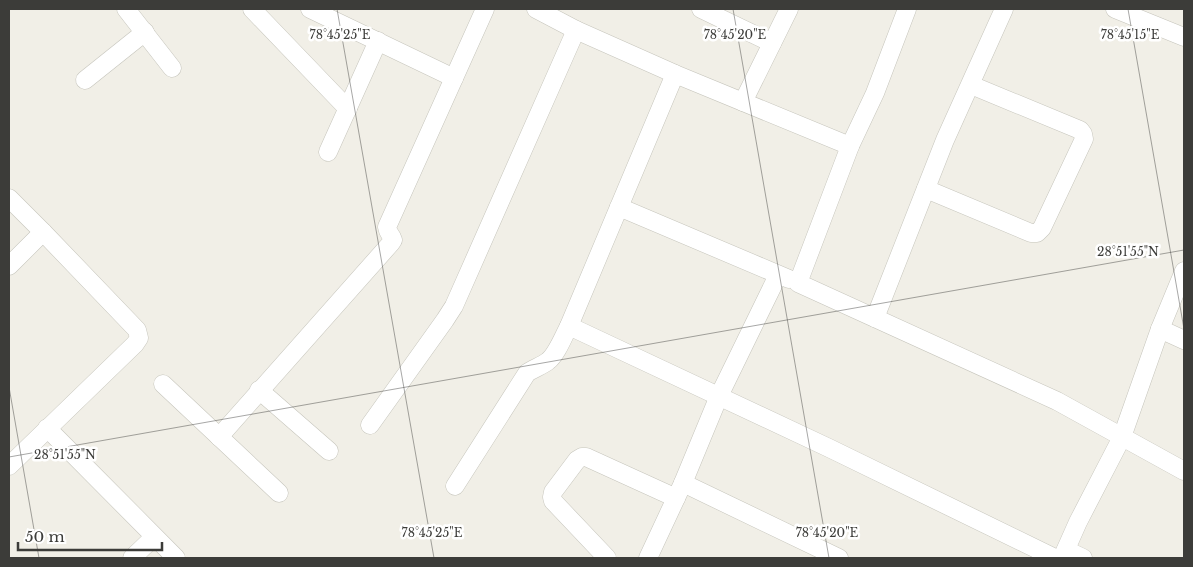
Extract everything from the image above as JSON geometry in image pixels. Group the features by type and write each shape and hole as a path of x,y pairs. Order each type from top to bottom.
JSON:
{"street":[{"path":"126,9 172,68"},
{"path":"252,9 348,109"},
{"path":"310,9 454,78"},
{"path":"219,437 393,240 388,233 387,227 485,9"},
{"path":"536,9 562,15 576,30 675,74 850,146"},
{"path":"701,9 772,43"},
{"path":"743,102 789,9"},
{"path":"798,283 850,146 874,93 907,9"},
{"path":"875,318 945,140 1004,9"},
{"path":"1115,9 1184,37"},
{"path":"370,425 454,306 576,30"},
{"path":"85,80 145,32"},
{"path":"328,152 378,41"},
{"path":"455,486 527,373 552,358 569,326 675,74"},
{"path":"926,189 1031,233 1037,233 1042,228 1084,139 1080,130 971,85"},
{"path":"9,198 137,330 139,338 9,466"},
{"path":"619,207 798,283 1057,401 1184,471"},
{"path":"9,266 43,232"},
{"path":"1061,556 1122,437 1160,328 1184,272"},
{"path":"648,558 719,396 778,275"},
{"path":"569,326 1061,556 1083,558"},
{"path":"1160,328 1184,340"},
{"path":"163,384 279,493"},
{"path":"259,390 329,451"},
{"path":"47,428 176,558"},
{"path":"607,558 553,501 553,492 577,460 582,457 679,491 839,558"},
{"path":"132,558 154,537"}]}
